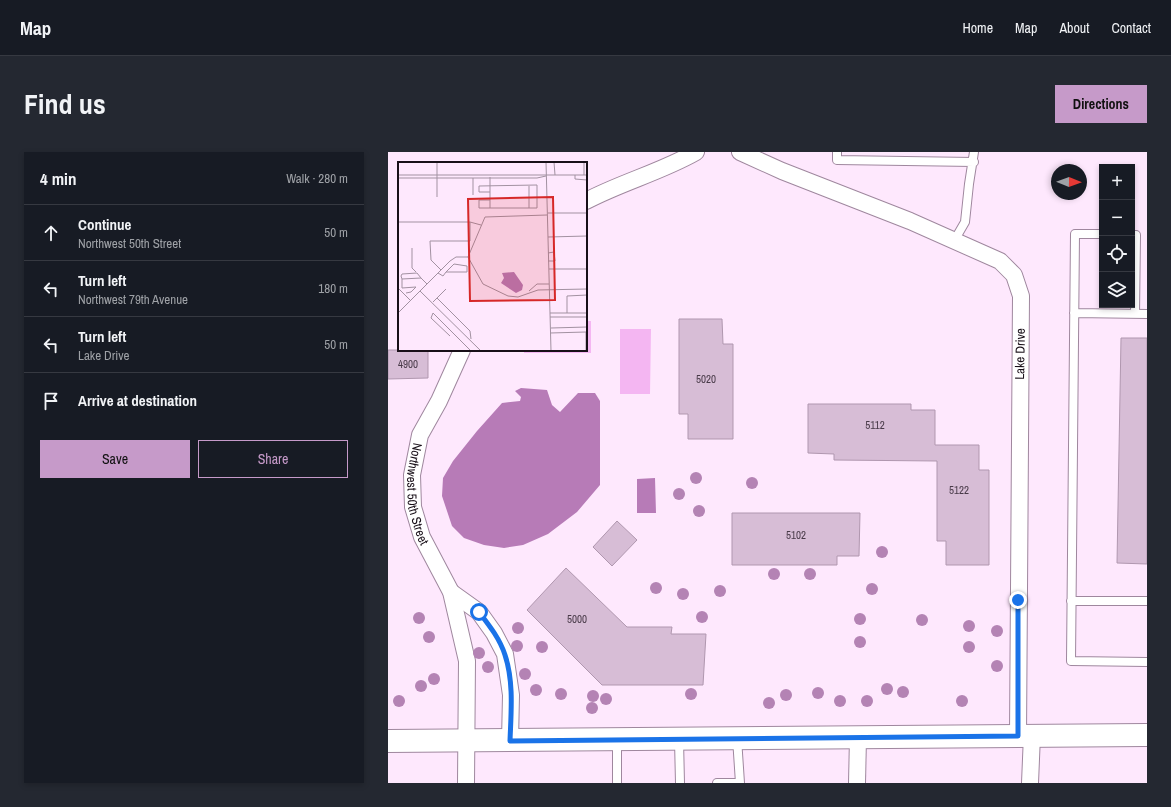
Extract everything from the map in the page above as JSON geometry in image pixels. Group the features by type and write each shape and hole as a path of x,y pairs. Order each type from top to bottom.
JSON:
{"main road":[{"path":"388,741 1147,735"}],"street":[{"path":"587,200 606,191 677,163 696,152"},
{"name":"Lake Drive","path":"740,152 1000,261 1014,275 1021,296 1025,735 1030,783"},
{"name":"Northwest 50th Street","path":"462,351 420,435 412,475 413,507 422,537 451,592 467,661 466,783"},
{"name":"Northwest 50th Street","path":"451,592 479,612 494,633 505,654 509,671 511,695 510,741"},
{"path":"857,783 858,738"}],"lane":[{"path":"837,152 837,160 974,162"},
{"path":"954,241 965,222 969,184 974,162 974,152"},
{"path":"1099,234 1075,234 1071,661 1147,662"},
{"path":"1135,235 1135,314"},
{"path":"1074,313 1147,314"},
{"path":"1071,601 1147,601"},
{"path":"679,738 680,783"},
{"path":"717,783 740,783 737,738"},
{"path":"616,783 617,739"}],"shaded area":[{"path":"587,321 591,321 591,353 524,353 524,351 587,351"},
{"path":"620,329 651,329 650,394 620,394"},
{"path":"521,388 547,390 552,405 560,412 578,393 595,393 600,401 600,485 577,512 548,534 523,545 504,548 484,545 464,538 452,526 442,496 443,478 453,461 502,403 520,401 521,397 515,391"},
{"path":"655,478 656,513 637,513 637,479"}],"building":[{"path":"679,319 722,319 723,344 733,344 733,439 688,439 688,414 679,414"},
{"path":"1121,338 1147,338 1147,564 1117,563"},
{"path":"388,350 428,351 428,378 388,379"},
{"path":"808,404 911,404 911,410 935,410 935,445 979,445 979,470 989,470 989,565 946,565 946,541 937,541 937,461 834,460 834,454 808,453"},
{"path":"732,513 860,513 859,556 837,556 837,565 732,565"},
{"path":"617,521 637,540 612,566 593,547"},
{"path":"566,568 627,627 672,627 671,634 706,634 703,685 602,685 527,610"}],"route":[{"path":"479,612 494,633 505,654 509,671 511,695 510,741 1018,736 1018,600"}]}
